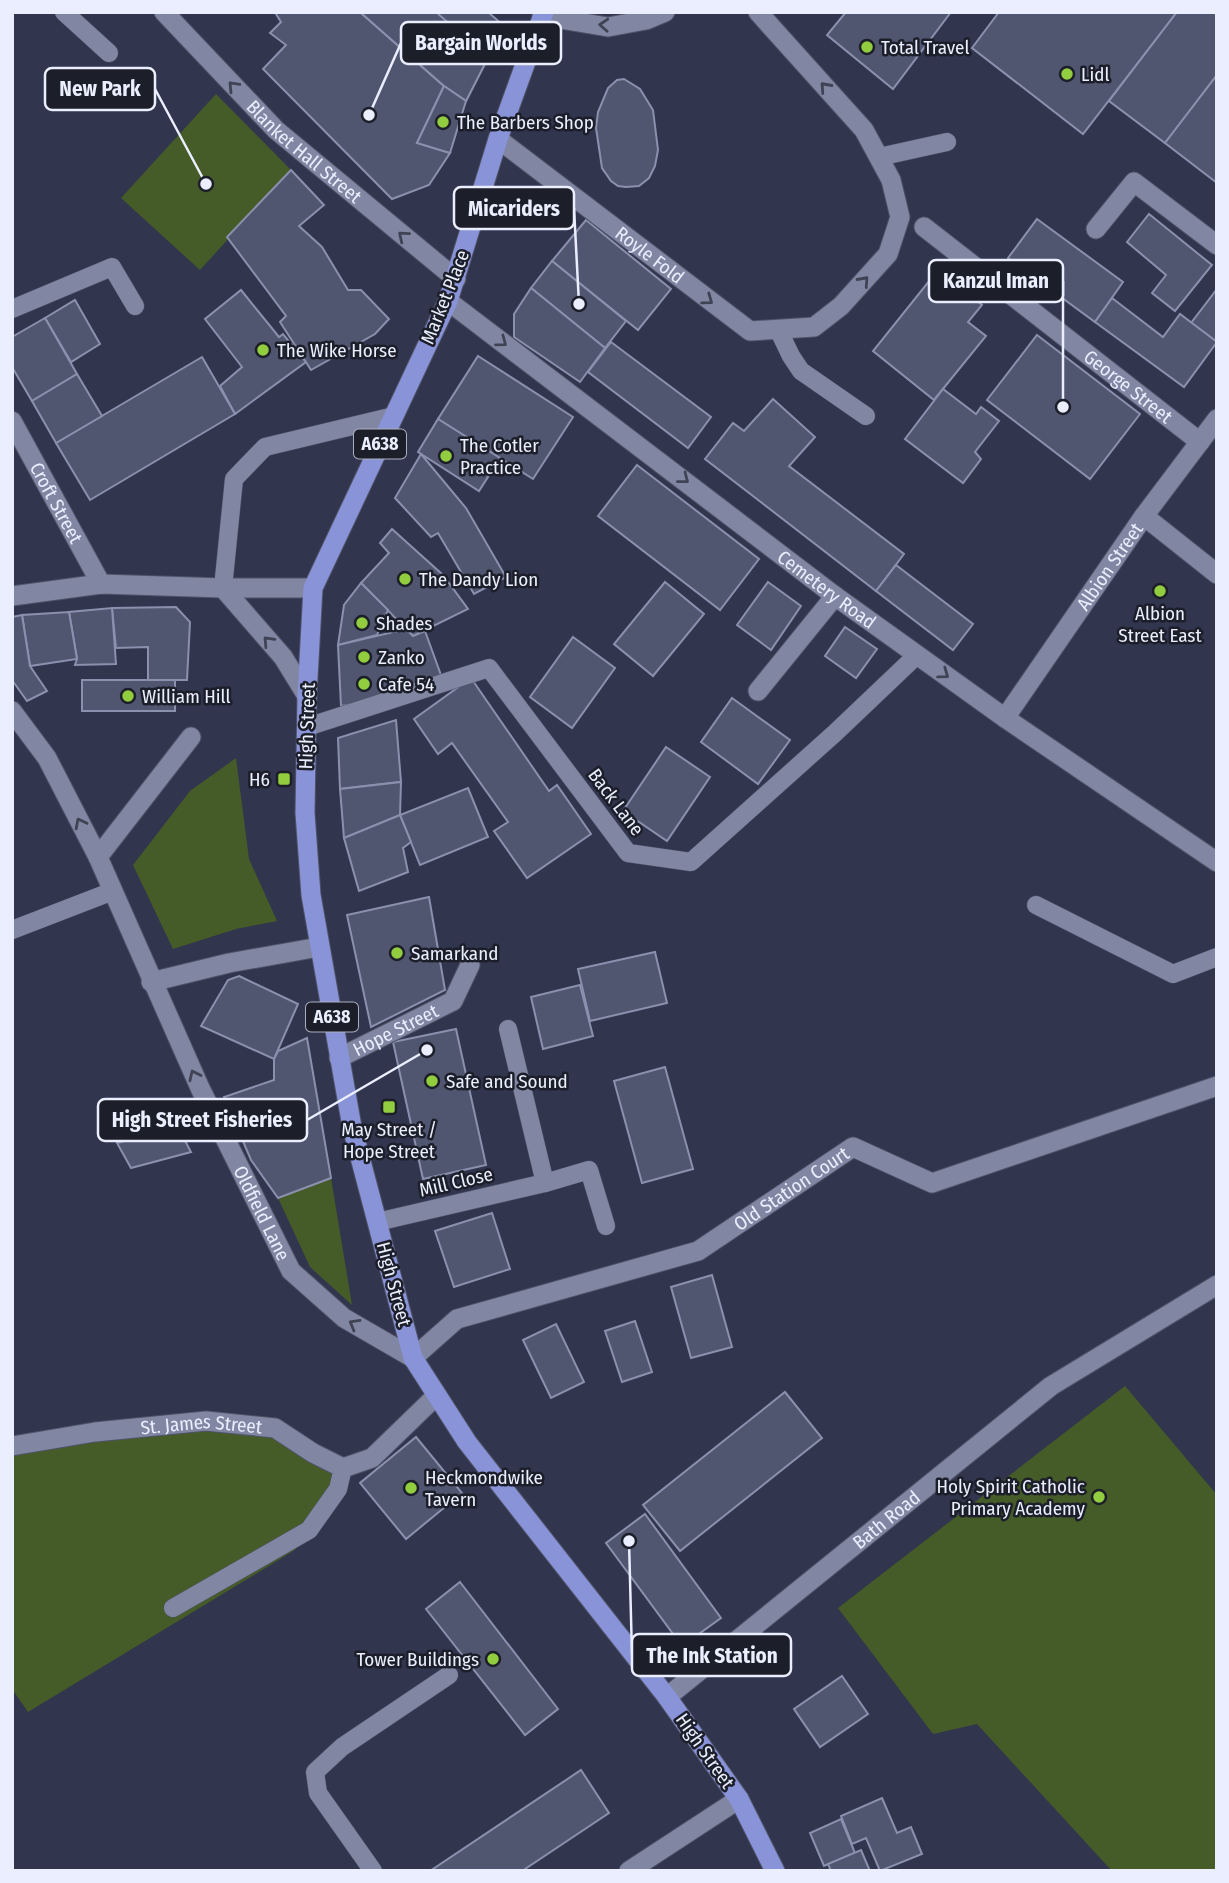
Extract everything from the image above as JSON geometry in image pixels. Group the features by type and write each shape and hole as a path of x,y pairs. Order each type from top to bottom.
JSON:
{"main road":[{"name":"Market Place","path":"313,587 448,301 498,139 543,14"},
{"name":"High Street","path":"313,587 304,813 311,895 352,1127 413,1358 467,1442 667,1697 739,1799 775,1871"}],"street":[{"name":"Blanket Hall Street","path":"164,12 276,130 456,279"},
{"path":"543,14 608,27 646,20 664,12"},
{"path":"758,12 864,130 879,157"},
{"name":"Royle Fold","path":"498,139 750,331 814,327 841,306 888,254 900,217 891,180 879,157"},
{"path":"1096,229 1134,182 1217,245"},
{"name":"George Street","path":"924,227 1200,442"},
{"name":"Cemetery Road","path":"448,301 835,596 1005,718 1217,862"},
{"name":"Albion Street","path":"1005,718 1144,516 1217,419"},
{"name":"Croft Street","path":"12,421 101,584"},
{"path":"1144,516 1217,574"},
{"path":"12,596 101,584 223,588 313,587"},
{"path":"223,588 283,657 307,696"},
{"path":"758,691 835,596"},
{"name":"Oldfield Lane","path":"12,711 47,758 98,857 200,1088 291,1271 344,1318 413,1358"},
{"path":"98,857 191,737"},
{"path":"151,982 229,963 319,947"},
{"name":"Hope Street","path":"339,1058 453,1001 470,965"},
{"name":"Old Station Court","path":"413,1358 457,1319 698,1251 853,1147 932,1183 1217,1086"},
{"name":"Bath Road","path":"667,1697 1051,1386 1217,1285"},
{"path":"343,1468 372,1458 436,1396"},
{"name":"St. James Street","path":"12,1446 95,1433 206,1422 275,1428 313,1453 343,1468"},
{"path":"629,1871 739,1799"}],"lane":[{"path":"64,12 109,53"},
{"path":"879,157 947,142"},
{"path":"12,309 112,267 135,306"},
{"path":"778,329 801,370 866,416"},
{"path":"223,588 234,479 257,455 265,447 394,416"},
{"name":"Back Lane","path":"307,727 489,668 628,853 691,862 835,733 917,655"},
{"path":"12,930 113,891"},
{"path":"1036,905 1173,974 1217,957"},
{"path":"508,1029 545,1183"},
{"name":"Mill Close","path":"377,1222 545,1183 589,1170 606,1226"},
{"path":"173,1608 309,1530 338,1489 343,1468"},
{"path":"373,1871 317,1793 315,1772 342,1747 449,1675"}],"green space":[{"path":"216,94 291,170 200,270 121,198"},
{"path":"236,758 249,859 277,921 236,929 173,949 133,865 190,791"},
{"path":"331,1178 352,1305 310,1267 278,1198"},
{"name":"Holy Spirit Catholic Primary Academy","path":"1125,1386 1217,1495 1217,1871 1112,1871 977,1724 933,1734 838,1608"},
{"path":"275,1428 343,1468 338,1489 295,1550 28,1712 12,1689 12,1446 95,1432"}],"building":[{"path":"360,12 444,86 417,143 450,153 429,185 392,199 263,69 286,45 270,33 281,22 276,14"},
{"path":"360,12 488,12 504,26 466,101 444,86"},
{"path":"360,12 436,12 488,58 466,101 444,86"},
{"path":"846,12 951,12 893,89 827,35"},
{"name":"Lidl","path":"999,12 1177,12 1083,134 972,48"},
{"path":"1177,12 1217,12 1217,75 1165,143 1109,101"},
{"path":"1217,75 1217,183 1165,143"},
{"path":"624,79 640,89 653,110 658,150 649,178 639,186 618,186 611,181 602,168 596,128 598,112 608,88 617,80"},
{"name":"The Barbers Shop","path":"444,86 466,101 450,153 417,143"},
{"path":"291,170 324,205 299,226 322,247 348,290 361,290 389,319 375,334 311,370 280,322 286,316 227,237"},
{"path":"1149,214 1212,265 1175,311 1152,293 1166,275 1127,242"},
{"path":"1037,219 1123,282 1095,322 1008,258"},
{"path":"586,220 671,289 638,330 552,261"},
{"path":"552,261 626,321 605,348 531,288"},
{"path":"938,270 982,305 968,322 986,336 934,400 873,351"},
{"path":"531,288 605,348 580,382 514,337 514,314"},
{"path":"1217,289 1217,342 1191,323"},
{"name":"The Wike Horse","path":"241,290 279,337 283,334 306,362 235,414 220,386 242,367 205,319"},
{"path":"1112,298 1163,337 1180,314 1217,342 1184,387 1095,322"},
{"path":"75,300 100,344 71,362 45,318"},
{"path":"45,318 77,374 32,401 12,367 12,337"},
{"path":"1037,335 1140,414 1090,479 987,400"},
{"path":"611,342 711,417 688,448 588,372"},
{"path":"478,356 573,417 533,479 438,419"},
{"path":"202,357 235,414 90,500 56,443"},
{"path":"77,374 102,416 56,443 32,401"},
{"path":"943,389 976,414 981,407 999,421 975,452 981,459 963,483 905,439"},
{"path":"773,399 815,437 789,466 904,554 876,591 705,459 733,423 744,431"},
{"path":"438,419 500,458 479,491 418,452"},
{"path":"421,454 466,508 506,577 474,594 438,533 431,537 395,498"},
{"path":"637,465 759,559 720,610 598,516"},
{"name":"The Dandy Lion","path":"392,529 443,575 468,609 413,636 361,583 389,553 380,543"},
{"path":"896,565 973,624 953,650 876,591"},
{"path":"665,582 704,614 653,676 614,644"},
{"path":"768,582 801,606 771,650 737,625"},
{"name":"Shades","path":"361,583 388,610 377,635 338,645 344,605"},
{"path":"176,607 190,622 187,680 148,680 148,647 116,648 112,608"},
{"path":"112,608 116,664 75,665 77,659 69,612"},
{"path":"69,612 77,659 30,666 22,615"},
{"path":"22,615 30,666 47,691 27,701 12,680 12,617"},
{"path":"845,627 877,649 856,678 825,656"},
{"path":"406,629 413,636 425,631 442,678 388,698 341,706 338,645"},
{"path":"573,637 615,668 572,728 530,697"},
{"path":"471,678 549,791 557,785 591,834 527,878 494,831 508,822 452,743 438,754 414,719"},
{"name":"William Hill","path":"82,680 175,680 175,711 82,711"},
{"path":"732,698 790,740 758,784 701,742"},
{"path":"396,720 401,782 340,789 338,738"},
{"path":"666,747 710,777 667,841 623,811"},
{"path":"401,782 400,815 344,838 340,789"},
{"path":"468,788 488,837 420,865 400,815"},
{"path":"400,815 411,842 403,848 408,872 359,891 344,838"},
{"name":"Samarkand","path":"429,897 445,990 371,1027 347,915"},
{"path":"655,952 667,1003 590,1021 578,969"},
{"path":"239,976 298,1004 274,1059 201,1026 228,980"},
{"path":"580,985 593,1036 543,1049 531,997"},
{"path":"456,1029 486,1165 423,1179 393,1042"},
{"path":"307,1038 331,1178 278,1198 251,1160 224,1097 274,1080 274,1059 278,1051"},
{"path":"665,1067 693,1169 642,1183 614,1081"},
{"path":"178,1127 191,1152 131,1168 117,1143"},
{"path":"492,1213 510,1269 454,1287 435,1231"},
{"path":"712,1275 732,1347 691,1358 671,1287"},
{"path":"635,1321 652,1372 622,1382 605,1331"},
{"path":"556,1324 584,1382 551,1398 523,1340"},
{"path":"785,1392 822,1438 680,1551 643,1505"},
{"name":"Heckmondwike Tavern","path":"416,1437 462,1493 406,1539 360,1483"},
{"path":"645,1514 721,1618 682,1646 606,1543"},
{"name":"Tower Buildings","path":"460,1582 558,1709 525,1735 426,1609"},
{"path":"842,1676 868,1714 820,1747 794,1709"},
{"path":"581,1770 609,1813 522,1871 430,1871"},
{"path":"882,1798 897,1833 911,1827 922,1854 880,1871 866,1838 852,1844 841,1816"},
{"path":"841,1819 855,1853 824,1866 810,1833"},
{"path":"861,1850 870,1871 831,1871 828,1864"}],"place":[{"name":"Total Travel","path":"867,47"},
{"name":"Lidl","path":"1067,74"},
{"name":"Bargain Worlds","path":"369,115"},
{"name":"The Barbers Shop","path":"443,122"},
{"name":"New Park","path":"206,184"},
{"name":"Micariders","path":"579,304"},
{"name":"The Wike Horse","path":"263,350"},
{"name":"Kanzul Iman","path":"1063,407"},
{"name":"The Cotler Practice","path":"446,456"},
{"name":"The Dandy Lion","path":"405,579"},
{"name":"Albion Street East","path":"1160,591"},
{"name":"Shades","path":"362,623"},
{"name":"Zanko","path":"364,657"},
{"name":"Cafe 54","path":"364,684"},
{"name":"William Hill","path":"128,696"},
{"name":"H6","path":"284,779"},
{"name":"Samarkand","path":"397,953"},
{"name":"High Street Fisheries","path":"427,1050"},
{"name":"Safe and Sound","path":"432,1081"},
{"name":"May Street / Hope Street","path":"389,1107"},
{"name":"Heckmondwike Tavern","path":"411,1488"},
{"name":"Holy Spirit Catholic Primary Academy","path":"1099,1497"},
{"name":"The Ink Station","path":"629,1541"},
{"name":"Tower Buildings","path":"493,1659"}]}
